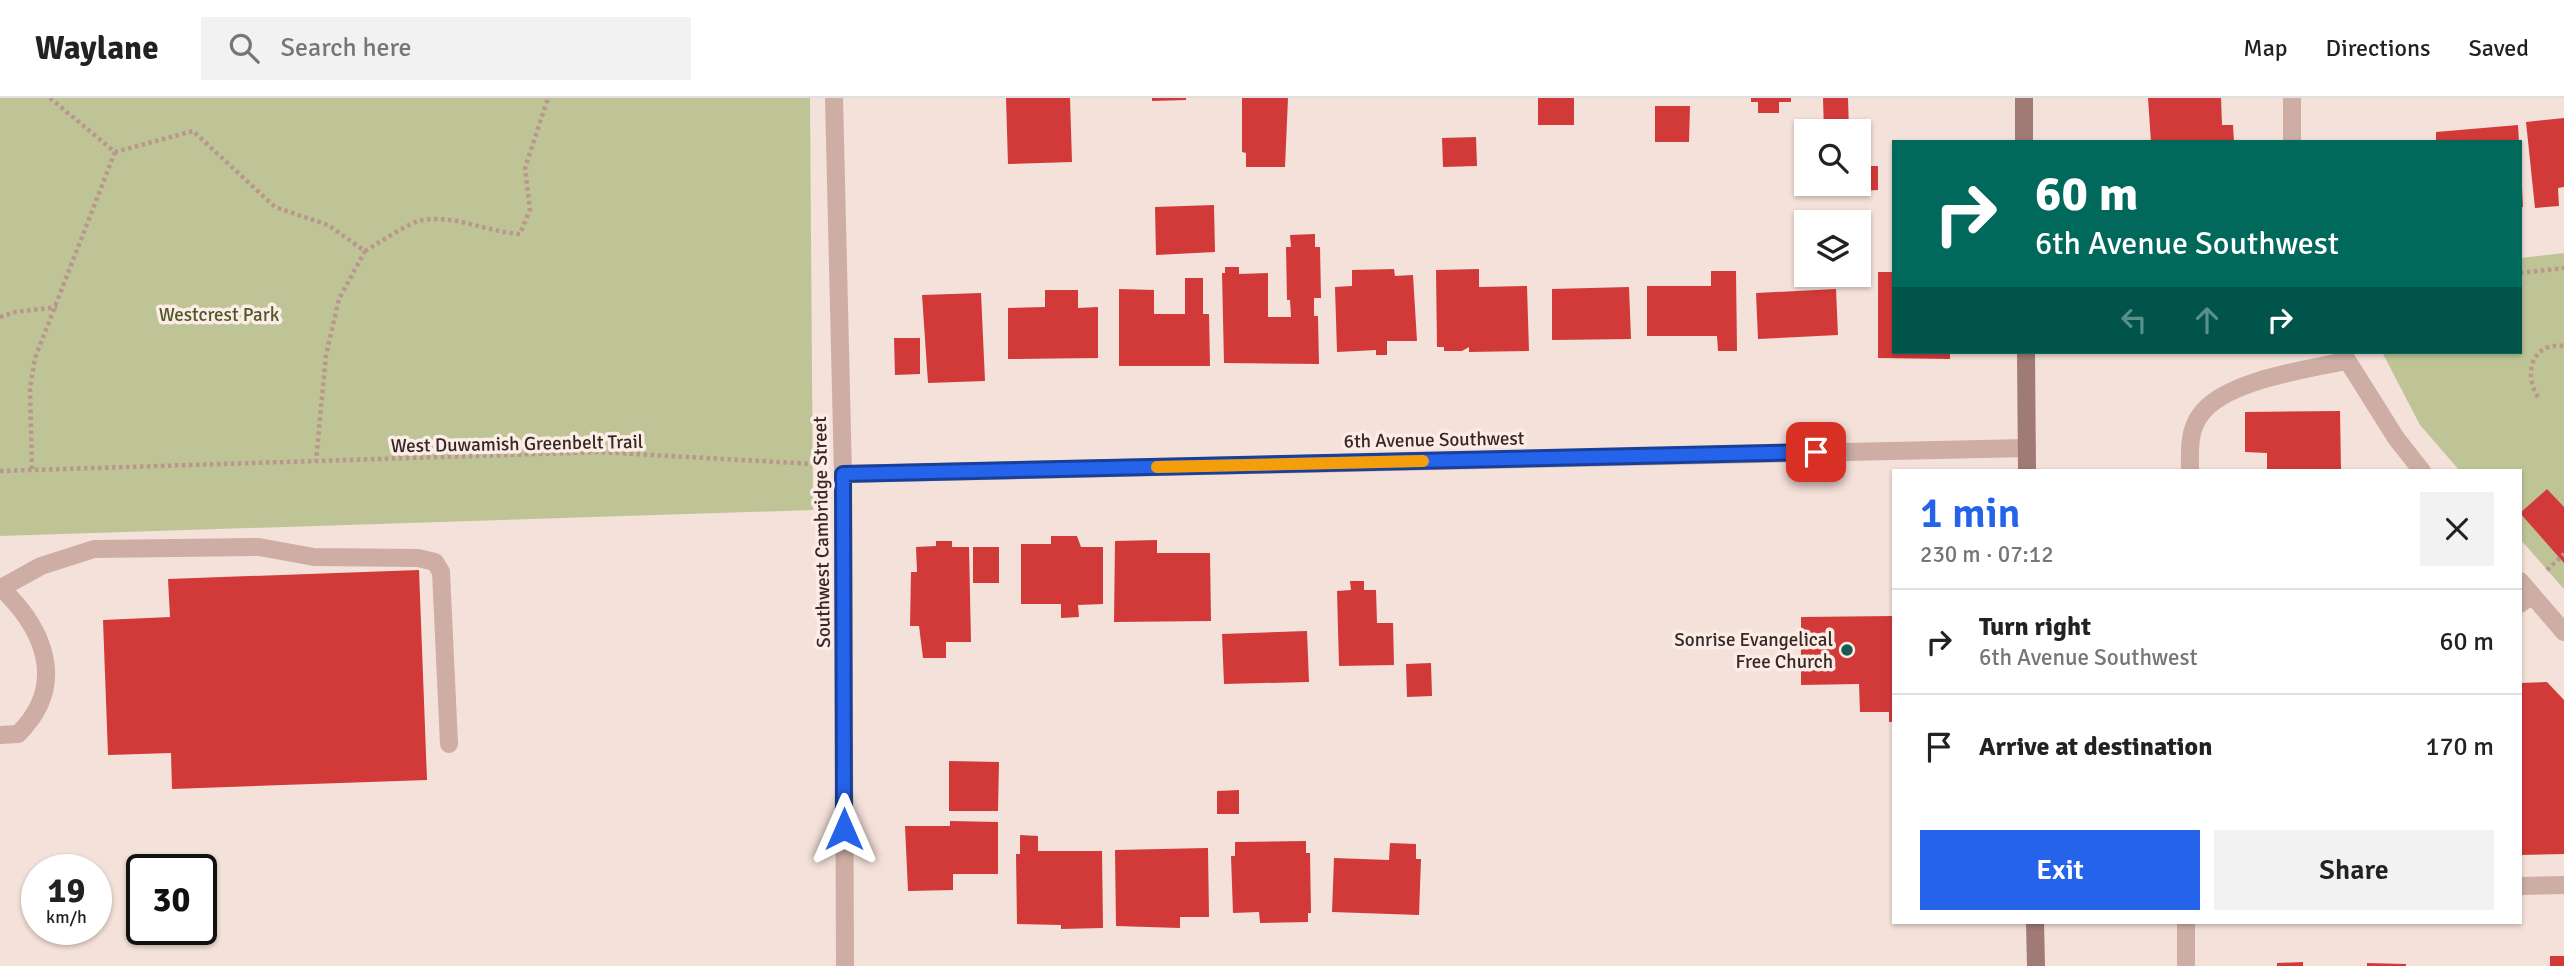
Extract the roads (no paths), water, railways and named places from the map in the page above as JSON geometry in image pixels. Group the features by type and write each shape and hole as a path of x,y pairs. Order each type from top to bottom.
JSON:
{"main road":[{"path":"2024,98 2024,140"},
{"path":"2026,354 2027,469"},
{"path":"2035,924 2036,966"}],"street":[{"name":"Southwest Cambridge Street","path":"834,98 843,474 845,966"},
{"path":"2292,98 2292,140"},
{"path":"2190,469 2190,437 2201,413 2220,399 2240,387 2344,356 2396,438 2420,469"},
{"name":"6th Avenue Southwest","path":"843,474 2027,448"},
{"path":"0,735 18,734 30,722 46,690 47,672 39,638 1,588 41,566 94,550 259,547 314,557 418,558 435,562 441,572 449,744"},
{"path":"2524,593 2564,632"},
{"path":"2522,886 2564,885"},
{"path":"2186,924 2186,966"}],"place":[{"name":"Sonrise Evangelical Free Church","path":"1847,650"}],"park label":[{"name":"Westcrest Park","path":"219,314"}]}
